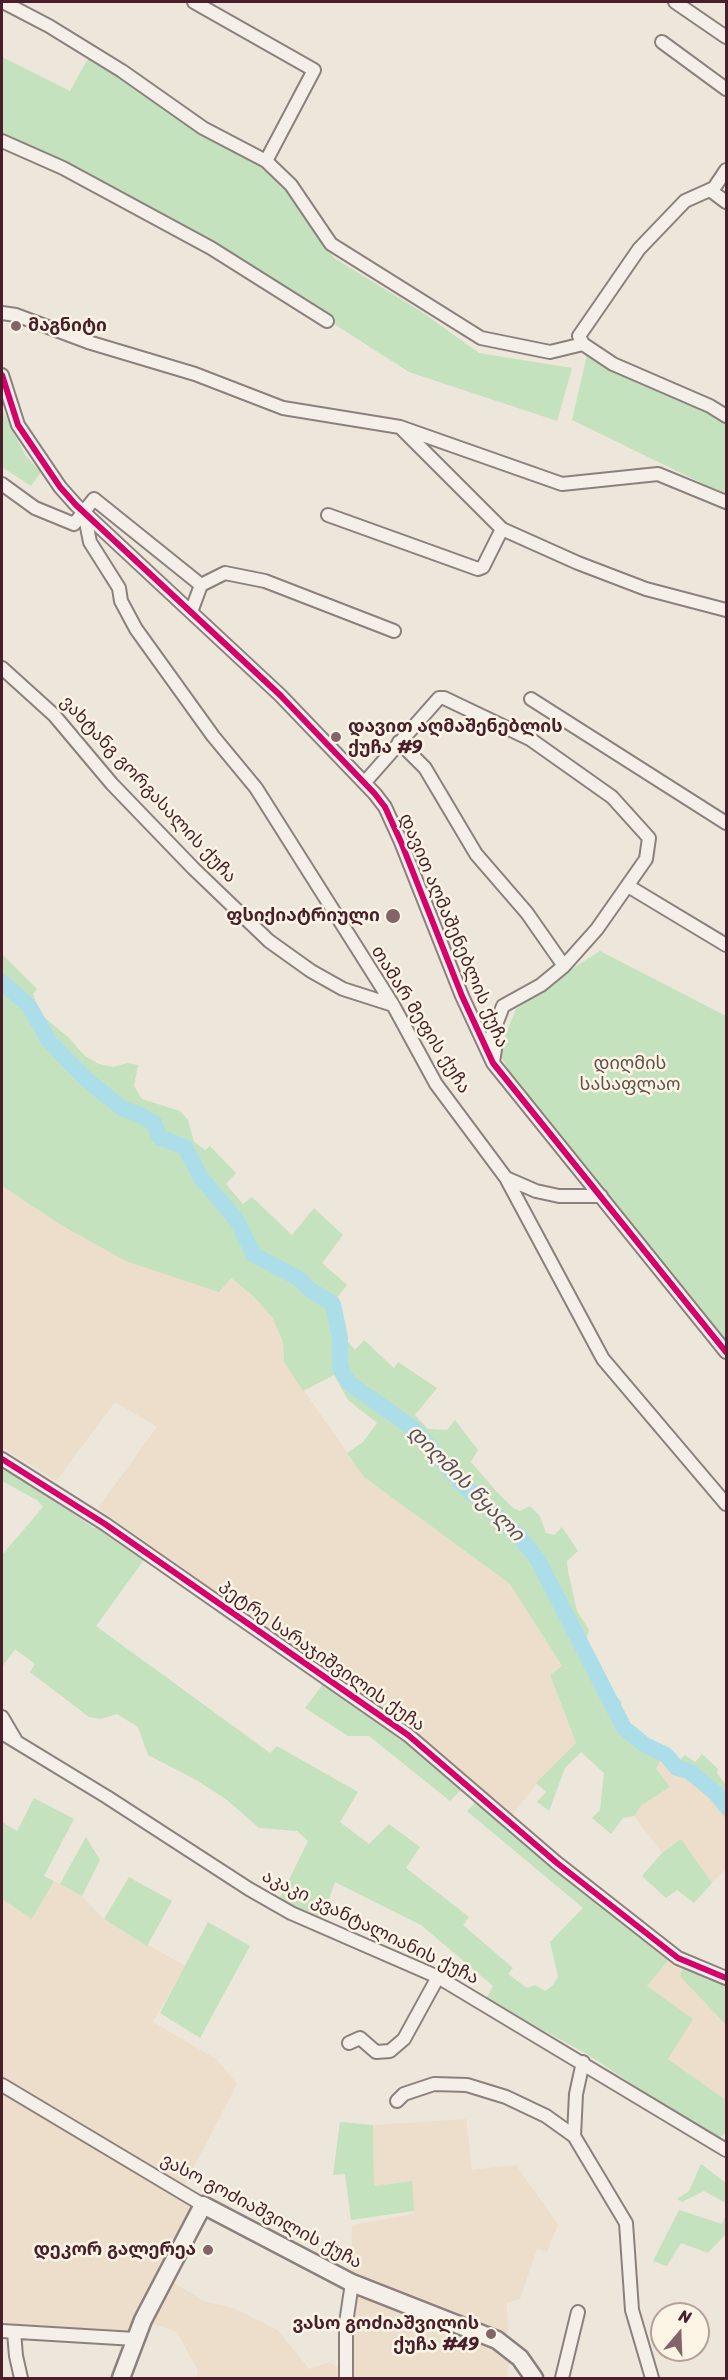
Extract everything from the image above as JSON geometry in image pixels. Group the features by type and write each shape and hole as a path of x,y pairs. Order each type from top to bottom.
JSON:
{"main road":[{"name":"ვასო გოძიაშვილის ქუჩა","path":"204,2205 352,2283 497,2340 520,2358 534,2379"},
{"path":"121,2379 135,2339 164,2277 204,2205"}],"street":[{"path":"3,2 50,26 203,128 266,161 291,185 332,244 481,338 550,352 584,344"},
{"path":"194,2 314,70 266,161"},
{"path":"675,2 726,37"},
{"path":"663,42 726,89"},
{"path":"2,141 63,168 211,248 327,321"},
{"path":"726,170 710,190 685,201 639,249 579,336 584,344 613,364 710,406 726,416"},
{"path":"710,190 726,202"},
{"path":"2,313 16,315 88,342 195,374 283,408 400,427 562,484 658,474 726,502"},
{"name":"დავით აღმაშენებლის ქუჩა","path":"2,375 18,424 60,487 280,695 365,782 385,807 462,996 493,1063 726,1352"},
{"path":"400,427 502,530 578,564 646,590 726,610"},
{"path":"2,484 35,508 74,524 94,499 201,585"},
{"name":"თამარ მეფის ქუჩა","path":"84,512 90,542 119,588 121,601 135,629 213,736 256,788 369,972 393,1005 436,1084 506,1178 603,1359 726,1504"},
{"path":"328,515 478,568 484,565 502,530"},
{"path":"192,612 201,585 225,573 266,581 394,630"},
{"name":"ვახტანგ გორგასალის ქუჩა","path":"2,669 54,715 112,784 193,868 269,941 311,971 343,989 393,1005"},
{"path":"365,782 441,698 530,738 612,797 649,838 646,859 597,929 564,966 541,985 503,1006 492,1035 495,1049 493,1063"},
{"path":"531,699 726,823"},
{"path":"399,742 425,768 476,854 527,913 564,966"},
{"path":"628,886 726,945"},
{"path":"506,1178 536,1191 559,1197 601,1196"},
{"name":"პეტრე სარაჯიშვილის ქუჩა","path":"2,1459 105,1524 408,1736 557,1863 678,1958 726,1977"},
{"path":"2,1717 16,1741"},
{"name":"აკაკი კვანტალიანის ქუჩა","path":"2,1732 291,1913 438,1977 583,2062 726,2150"},
{"path":"349,2043 360,2038 376,2052 390,2051 404,2039 438,1977"},
{"path":"573,2136 576,2094 583,2062"},
{"path":"397,2101 404,2094 434,2084 467,2085 506,2097 546,2116 573,2136 626,2223 632,2310 652,2379"},
{"name":"ვასო გოძიაშვილის ქუჩა","path":"2,2085 204,2205"},
{"path":"346,2379 346,2323 352,2283"},
{"path":"562,2379 578,2312"},
{"path":"21,2379 8,2332 135,2339"}],"shaded area":[{"path":"2,1186 61,1225 230,1278 254,1297 272,1317 283,1342 284,1362 364,1477 510,1584 562,1666 550,1675 576,1743 537,1783 511,1817 406,1729 98,1508 157,1427 115,1402 56,1481 2,1447"},
{"path":"660,1761 694,1780 726,1819 726,1872 725,1870 712,1883 681,1839 662,1853 634,1816 642,1805 670,1787 656,1767"},
{"path":"54,1881 82,1896 104,1919 185,1966 153,2022 216,2059 237,2084 182,2190 2,2079 2,1899 32,1919"},
{"path":"669,1959 684,1966 692,1989 726,2025 726,2100 668,2059 647,1985"},
{"path":"2,2090 194,2208 132,2335 2,2324"},
{"path":"466,2119 472,2170 516,2165 558,2225 547,2252 537,2249 520,2299 506,2303 509,2330 505,2334 351,2278 352,2225 414,2214 411,2181 374,2186 373,2125"},
{"path":"164,2277 204,2301 236,2309 278,2330 309,2369 330,2362 344,2372 353,2289 510,2351 507,2378 196,2378 198,2371 177,2332 143,2320"}],"green space":[{"path":"90,55 254,157 296,196 334,258 422,312 479,353 572,368 557,421 409,372 236,261 2,135 2,57 70,91"},
{"path":"587,355 638,384 698,406 726,422 726,495 572,420"},
{"path":"2,409 25,455 41,472 31,486 2,467"},
{"name":"დიღმის სასაფლაო","path":"600,951 726,1016 726,1343 573,1157 509,1073 499,1051 516,1009 550,983"},
{"path":"3,955 37,989 33,994 40,1014 68,1037 85,1056 99,1064 113,1067 127,1063 138,1065 134,1086 142,1099 180,1111 188,1120 194,1142 205,1150 210,1146 236,1173 226,1184 243,1204 252,1197 292,1235 314,1208 343,1235 322,1263 347,1285 336,1299 348,1342 355,1350 364,1340 394,1368 398,1362 437,1388 415,1415 428,1429 447,1430 455,1420 478,1450 471,1462 513,1508 520,1511 530,1506 540,1516 546,1533 554,1535 562,1527 578,1551 567,1561 577,1611 589,1630 586,1639 613,1694 622,1702 619,1710 627,1725 645,1741 680,1760 685,1755 695,1762 702,1754 718,1769 717,1773 726,1785 726,1819 694,1780 660,1761 656,1768 670,1787 642,1805 634,1816 623,1818 611,1834 592,1818 600,1810 604,1773 581,1752 565,1768 549,1811 537,1802 546,1792 536,1783 576,1743 550,1675 562,1666 510,1584 364,1477 347,1453 363,1442 377,1423 348,1400 334,1375 303,1391 284,1362 283,1342 272,1317 254,1297 231,1278 219,1292 126,1261 61,1225 2,1186"},
{"path":"2,1466 94,1528 102,1529 146,1557 96,1626 270,1753 277,1746 358,1792 340,1822 369,1844 389,1824 420,1847 406,1868 469,1917 463,1925 513,1968 508,1974 527,1988 535,1985 545,1991 552,1986 558,1977 550,1942 583,1908 467,1811 477,1801 669,1959 647,1986 693,2019 668,2059 726,2100 726,2132 718,2140 585,2053 486,1999 493,1986 421,1925 335,1882 321,1921 278,1902 308,1841 297,1831 259,1828 227,1800 198,1781 148,1755 138,1727 117,1714 101,1719 89,1717 30,1672 35,1664 15,1649 2,1667 2,1555 43,1507 37,1500 2,1481"},
{"path":"323,1684 358,1704 462,1789 450,1801 369,1736 348,1736 305,1708"},
{"path":"34,1798 74,1819 44,1876 54,1881 32,1919 2,1899 2,1822 17,1831"},
{"path":"86,1837 100,1860 82,1896 60,1884"},
{"path":"681,1839 712,1883 694,1903 677,1890 666,1898 642,1876 662,1853"},
{"path":"129,1877 172,1901 147,1946 104,1919"},
{"path":"208,1922 250,1946 200,2038 160,2013"},
{"path":"684,1966 726,1983 726,2025 680,1976"},
{"path":"340,2122 373,2125 374,2186 412,2181 414,2211 351,2220 345,2174 333,2175"},
{"path":"701,2164 726,2183 726,2203 704,2191 682,2202 677,2199 689,2191"},
{"path":"679,2210 722,2224 726,2214 726,2234 708,2253 681,2243 667,2266 653,2261"}],"waterway":[{"name":"დიღმის წყალი","path":"2,982 29,1006 49,1041 86,1079 123,1109 138,1114 155,1124 159,1137 185,1147 201,1178 236,1219 254,1255 298,1278 309,1289 333,1304 340,1338 340,1367 349,1383 414,1429 461,1483 520,1537 538,1560 624,1728 645,1745 666,1755 677,1768 689,1771 717,1794 726,1806"}],"cycle path":[{"path":"2,375 18,425 60,487 76,505 280,695 385,807 462,996 493,1063 726,1352"},
{"path":"2,1459 105,1524 408,1735 557,1863 678,1958 726,1978"}],"place":[{"name":"მაგნიტი","path":"16,326"},
{"name":"დავით აღმაშენებლის ქუჩა #9","path":"336,737"},
{"name":"ფსიქიატრიული","path":"393,916"},
{"name":"დეკორ გალერეა","path":"208,2250"},
{"name":"ვასო გოძიაშვილის ქუჩა #49","path":"491,2334"}]}
